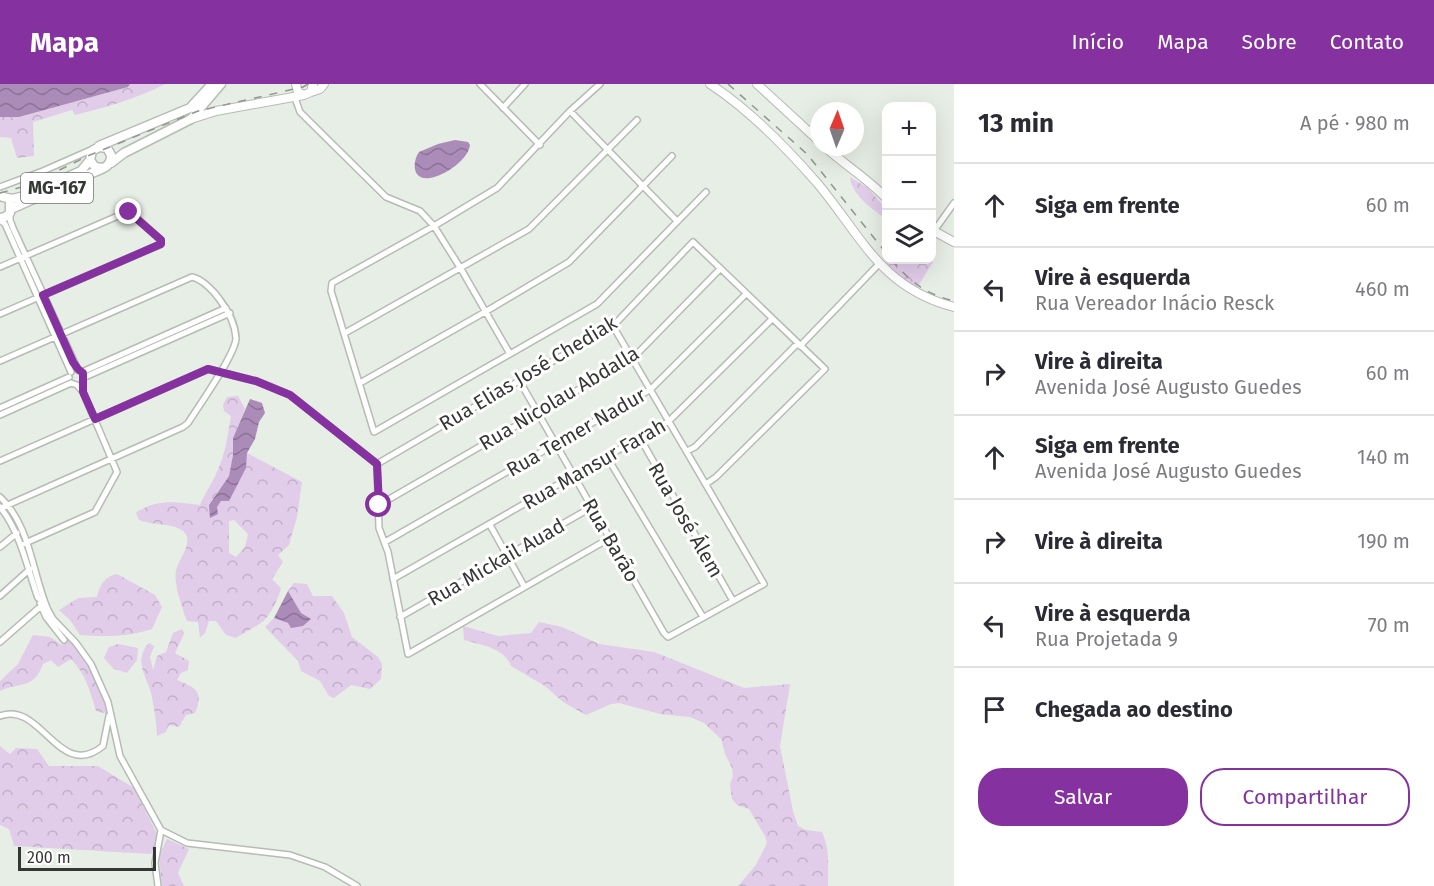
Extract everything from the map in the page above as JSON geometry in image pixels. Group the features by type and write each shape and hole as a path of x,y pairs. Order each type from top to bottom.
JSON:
{"main road":[{"path":"95,148 190,108 212,84"},
{"name":"MG-167","path":"11,211 107,166 124,153 191,119 221,84"},
{"name":"MG-167","path":"2,197 12,199 25,196 81,171 90,160 95,148 103,147 110,151 112,159 107,166 95,167 90,160"},
{"path":"0,219 5,218 11,211 10,204 2,197"}],"street":[{"path":"191,119 295,89 320,89 324,84"},
{"path":"480,84 540,144"},
{"path":"503,108 525,84"},
{"path":"600,84 570,111 497,188 332,283 331,291 374,432 597,304 706,192"},
{"path":"711,84 779,141 818,185 879,264 903,285 937,302 954,307"},
{"path":"758,84 810,133"},
{"path":"295,89 300,112 386,197 420,211 434,226 510,354"},
{"path":"570,111 677,221"},
{"path":"345,333 529,229 637,120"},
{"path":"0,187 95,148"},
{"path":"360,383 569,262 672,156"},
{"path":"835,156 882,194"},
{"path":"936,227 954,203"},
{"path":"11,211 13,228 23,257 57,336 72,379 83,392 117,472 95,512 24,544"},
{"path":"0,267 129,212 161,240 161,244 0,314"},
{"path":"0,219 23,257"},
{"path":"936,233 954,242"},
{"name":"Rua Elias José Chediak","path":"377,464 613,326 693,243 720,269"},
{"path":"687,451 695,447 879,264"},
{"path":"706,484 717,477 825,369 720,269"},
{"name":"Rua Nicolau Abdalla","path":"379,505 633,358 720,269"},
{"path":"0,361 195,277 216,294 234,323 236,341 227,362 188,423 1,508 19,531"},
{"name":"Rua Temer Nadur","path":"385,542 651,389 746,294"},
{"path":"0,408 228,311"},
{"name":"Rua Mansur Farah","path":"393,579 669,421 772,319"},
{"path":"608,457 703,617 764,584 613,326"},
{"path":"57,336 82,375 83,392"},
{"path":"0,461 208,369 256,381 290,395 377,464 378,524 385,542 408,654 610,538"},
{"path":"0,415 82,375"},
{"name":"Rua Barão","path":"519,380 668,637 703,617"},
{"name":"Rua José Álem","path":"640,438 733,601"},
{"path":"0,497 8,504 34,566 41,602 53,619 76,643 91,664 105,691 120,756 161,830 155,863 158,886"},
{"name":"Rua Mickail Auad","path":"400,617 592,507"},
{"path":"490,525 524,586"},
{"path":"0,547 19,531"},
{"path":"24,544 28,571 46,617 64,640"},
{"path":"0,596 34,566"},
{"path":"0,642 41,602"},
{"path":"0,716 10,714 24,716 35,723 62,749 84,754 93,753 103,746 110,711"},
{"path":"161,830 187,843 290,855 325,867 357,886"}],"green space":[{"path":"130,84 165,84 109,106 75,115 72,110 33,122 34,156 17,158 11,138 0,137 0,117 19,117 128,87"},
{"path":"850,177 868,188 882,204 882,216 858,195"},
{"path":"885,264 932,264 917,288 896,276"},
{"path":"238,396 245,409 233,438 229,476 209,505 217,507 221,500 229,500 245,468 247,453 302,482 297,517 289,545 278,555 283,562 272,579 281,588 271,611 262,622 236,638 226,635 216,621 209,621 205,633 200,638 198,622 187,621 175,576 177,566 186,549 185,533 175,527 139,520 136,513 159,503 200,505 217,472 225,448 231,416 224,411 223,405 227,397","holes":["234,520 248,534 245,547 236,557 229,553 229,521"]},
{"path":"117,574 155,595 162,607 152,629 116,636 80,635 70,620 59,610 78,598 97,597 103,582"},
{"path":"294,583 307,584 313,596 332,596 344,613 352,637 378,657 382,664 381,679 370,689 351,685 334,698 329,696 320,681 301,671 298,661 265,627 274,618 288,623 310,619 301,614 288,591"},
{"path":"539,622 562,627 599,644 654,652 744,688 790,684 780,746 798,826 806,830 822,832 825,838 828,886 738,886 756,865 767,843 749,809 737,805 732,799 730,784 733,776 732,768 721,739 704,723 690,717 660,714 619,703 586,715 563,702 545,686 511,666 504,655 498,651 464,640 463,626 498,636 531,633"},
{"path":"182,629 184,634 175,653 189,661 188,670 181,673 177,680 196,691 198,706 195,713 186,715 179,727 169,725 166,732 157,736 152,697 141,663 142,656 149,643 154,646 150,657 153,670 157,656 166,652 173,633"},
{"path":"33,635 50,637 62,645 69,640 85,656 108,704 107,714 96,711 84,677 71,659 58,667 51,660 43,664 31,681 0,691 0,681 18,664"},
{"path":"118,644 138,648 137,660 127,673 114,669 104,658 109,647"},
{"path":"0,746 10,754 16,748 37,749 49,766 98,766 134,788 158,836 156,847 151,854 14,846 9,829 0,825"},
{"path":"167,839 189,849 178,873 184,886 162,886 159,856"}],"water":[{"path":"0,84 130,84 128,87 19,117 0,117"},
{"path":"455,140 468,142 470,145 460,162 436,177 424,178 417,174 415,161 419,152"},
{"path":"250,399 262,403 265,413 247,453 246,468 229,501 221,501 217,507 218,514 210,518 209,505 229,476 233,438"},
{"path":"288,591 301,613 311,619 303,626 291,628 288,623 274,618"}],"railway":[{"path":"0,193 29,185 90,155 198,111 308,84"},
{"path":"728,84 807,154 882,248"},
{"path":"895,264 919,286 935,295 954,301"}],"route":[{"path":"129,212 161,240 161,244 43,295 73,362 85,377 83,392 95,419 208,369 256,381 290,395 377,464 379,505"}]}
